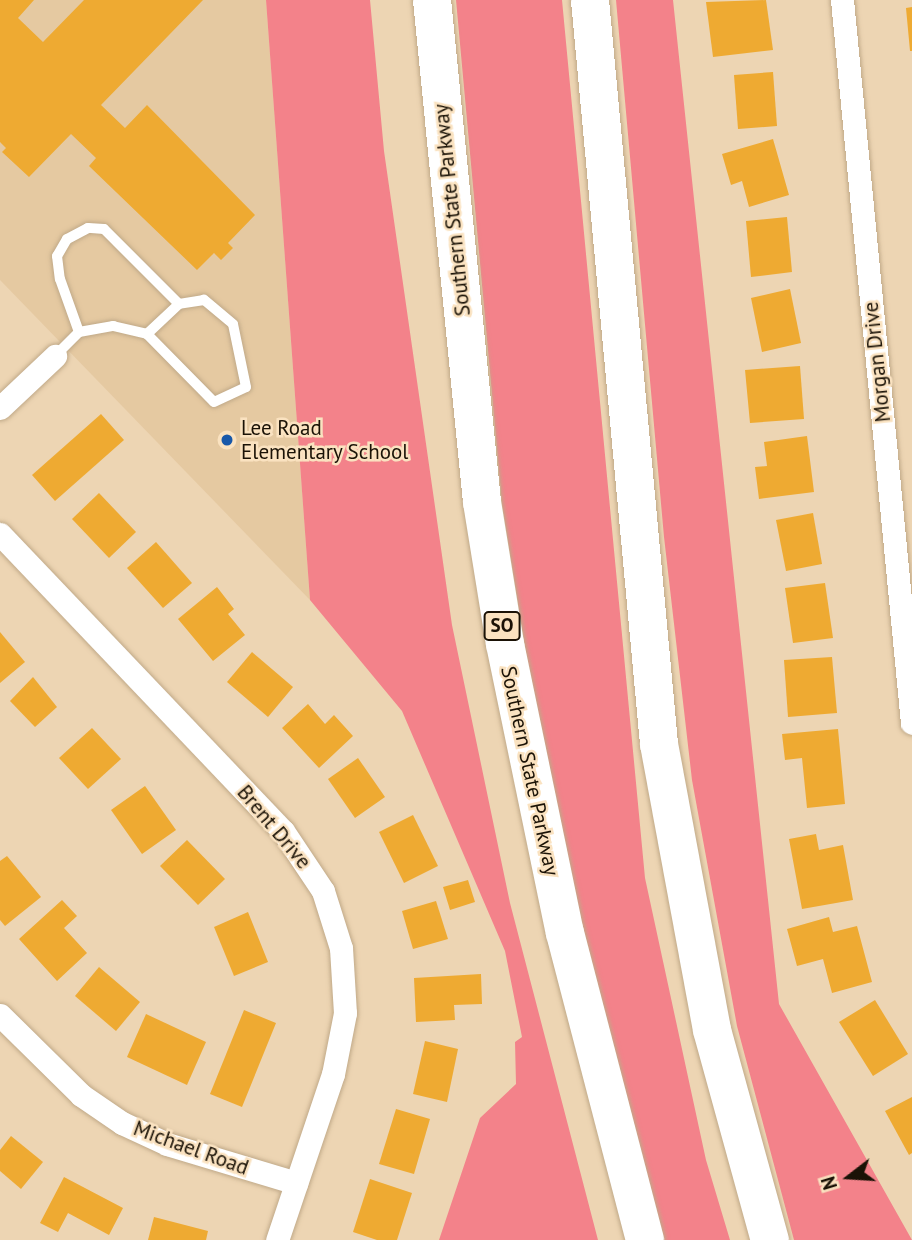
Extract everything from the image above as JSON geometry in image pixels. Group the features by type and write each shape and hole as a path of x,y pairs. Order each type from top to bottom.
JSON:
{"highway":[{"name":"Southern State Parkway","path":"432,0 482,502 505,644 565,933 645,1240"},
{"path":"590,0 659,744 712,1030 770,1240"}],"street":[{"name":"Morgan Drive","path":"842,0 912,723"},
{"path":"0,408 55,356"},
{"name":"Brent Drive","path":"0,534 283,831 323,891 341,947 345,1013 333,1074 277,1240"},
{"name":"Michael Road","path":"0,1015 81,1095 122,1123 167,1144 296,1183"}],"lane":[{"path":"79,332 60,279 57,256 67,239 88,228 104,229 179,304"},
{"path":"55,356 79,332 113,326 147,334 214,402 246,387 233,324 204,300 179,304 147,334"}],"shaded area":[{"name":"Lee Road Elementary School","path":"0,0 266,0 310,600 0,280"},
{"path":"266,0 370,0 384,151 452,625 510,903 598,1240 439,1240 480,1118 516,1084 515,1042 522,1037 505,951 402,711 310,600"},
{"path":"456,0 562,0 645,878 706,1160 730,1240 658,1240 547,783 502,504"},
{"path":"616,0 673,0 779,1004 912,1240 794,1240 737,1026 692,780 664,537"}],"building":[{"path":"0,0 34,0 18,18 43,42 84,0 203,0 101,105 125,128 147,105 255,215 228,243 233,248 221,260 214,253 197,270 89,166 96,158 71,134 29,177 2,152 6,148 0,142"},
{"path":"766,0 773,50 713,57 706,2"},
{"path":"912,7 912,51 910,51 906,8"},
{"path":"773,72 777,126 738,129 734,75"},
{"path":"773,139 789,195 749,207 742,181 731,185 722,154"},
{"path":"787,217 792,272 751,277 746,221"},
{"path":"790,289 801,343 762,352 751,298"},
{"path":"800,366 804,419 750,423 745,370"},
{"path":"101,414 124,440 55,501 32,475"},
{"path":"807,436 814,492 759,499 755,467 767,466 764,442"},
{"path":"99,493 136,532 109,558 72,519"},
{"path":"813,513 822,564 786,571 776,520"},
{"path":"156,542 192,583 163,608 127,568"},
{"path":"825,583 833,638 793,643 785,588"},
{"path":"217,587 234,609 228,614 245,635 213,661 178,619"},
{"path":"0,632 25,662 0,683"},
{"path":"252,652 293,687 268,717 227,682"},
{"path":"832,657 837,713 788,717 784,660"},
{"path":"33,677 57,707 35,727 10,701"},
{"path":"308,704 325,724 334,715 353,736 319,768 282,728"},
{"path":"92,728 121,759 88,789 59,758"},
{"path":"838,729 845,804 807,808 802,758 785,760 782,734"},
{"path":"358,758 385,797 355,818 328,779"},
{"path":"145,786 176,830 142,854 111,810"},
{"path":"413,815 438,866 404,883 379,832"},
{"path":"816,834 819,850 843,845 853,900 802,909 789,839"},
{"path":"187,840 225,879 198,905 160,866"},
{"path":"7,856 41,897 5,926 0,920 0,861"},
{"path":"468,880 475,902 450,910 443,887"},
{"path":"62,900 77,916 64,928 87,953 57,981 19,939"},
{"path":"436,901 448,939 413,949 402,911"},
{"path":"248,912 268,962 234,976 214,927"},
{"path":"829,917 833,932 857,926 872,982 832,993 823,959 797,966 787,929"},
{"path":"99,967 140,1002 116,1031 75,996"},
{"path":"481,974 482,1004 454,1005 455,1020 416,1022 414,978"},
{"path":"875,1000 908,1054 873,1076 839,1022"},
{"path":"244,1010 276,1023 242,1107 210,1094"},
{"path":"146,1014 206,1042 187,1085 127,1057"},
{"path":"425,1041 458,1049 447,1102 413,1094"},
{"path":"912,1097 912,1153 909,1155 885,1111"},
{"path":"396,1109 430,1119 414,1174 379,1164"},
{"path":"11,1136 43,1162 21,1189 0,1171 0,1150"},
{"path":"64,1177 123,1208 109,1235 68,1213 58,1232 40,1223"},
{"path":"370,1179 412,1193 397,1240 377,1240 353,1232"},
{"path":"154,1217 208,1231 206,1240 148,1240"}],"place":[{"name":"Lee Road Elementary School","path":"227,440"}]}
